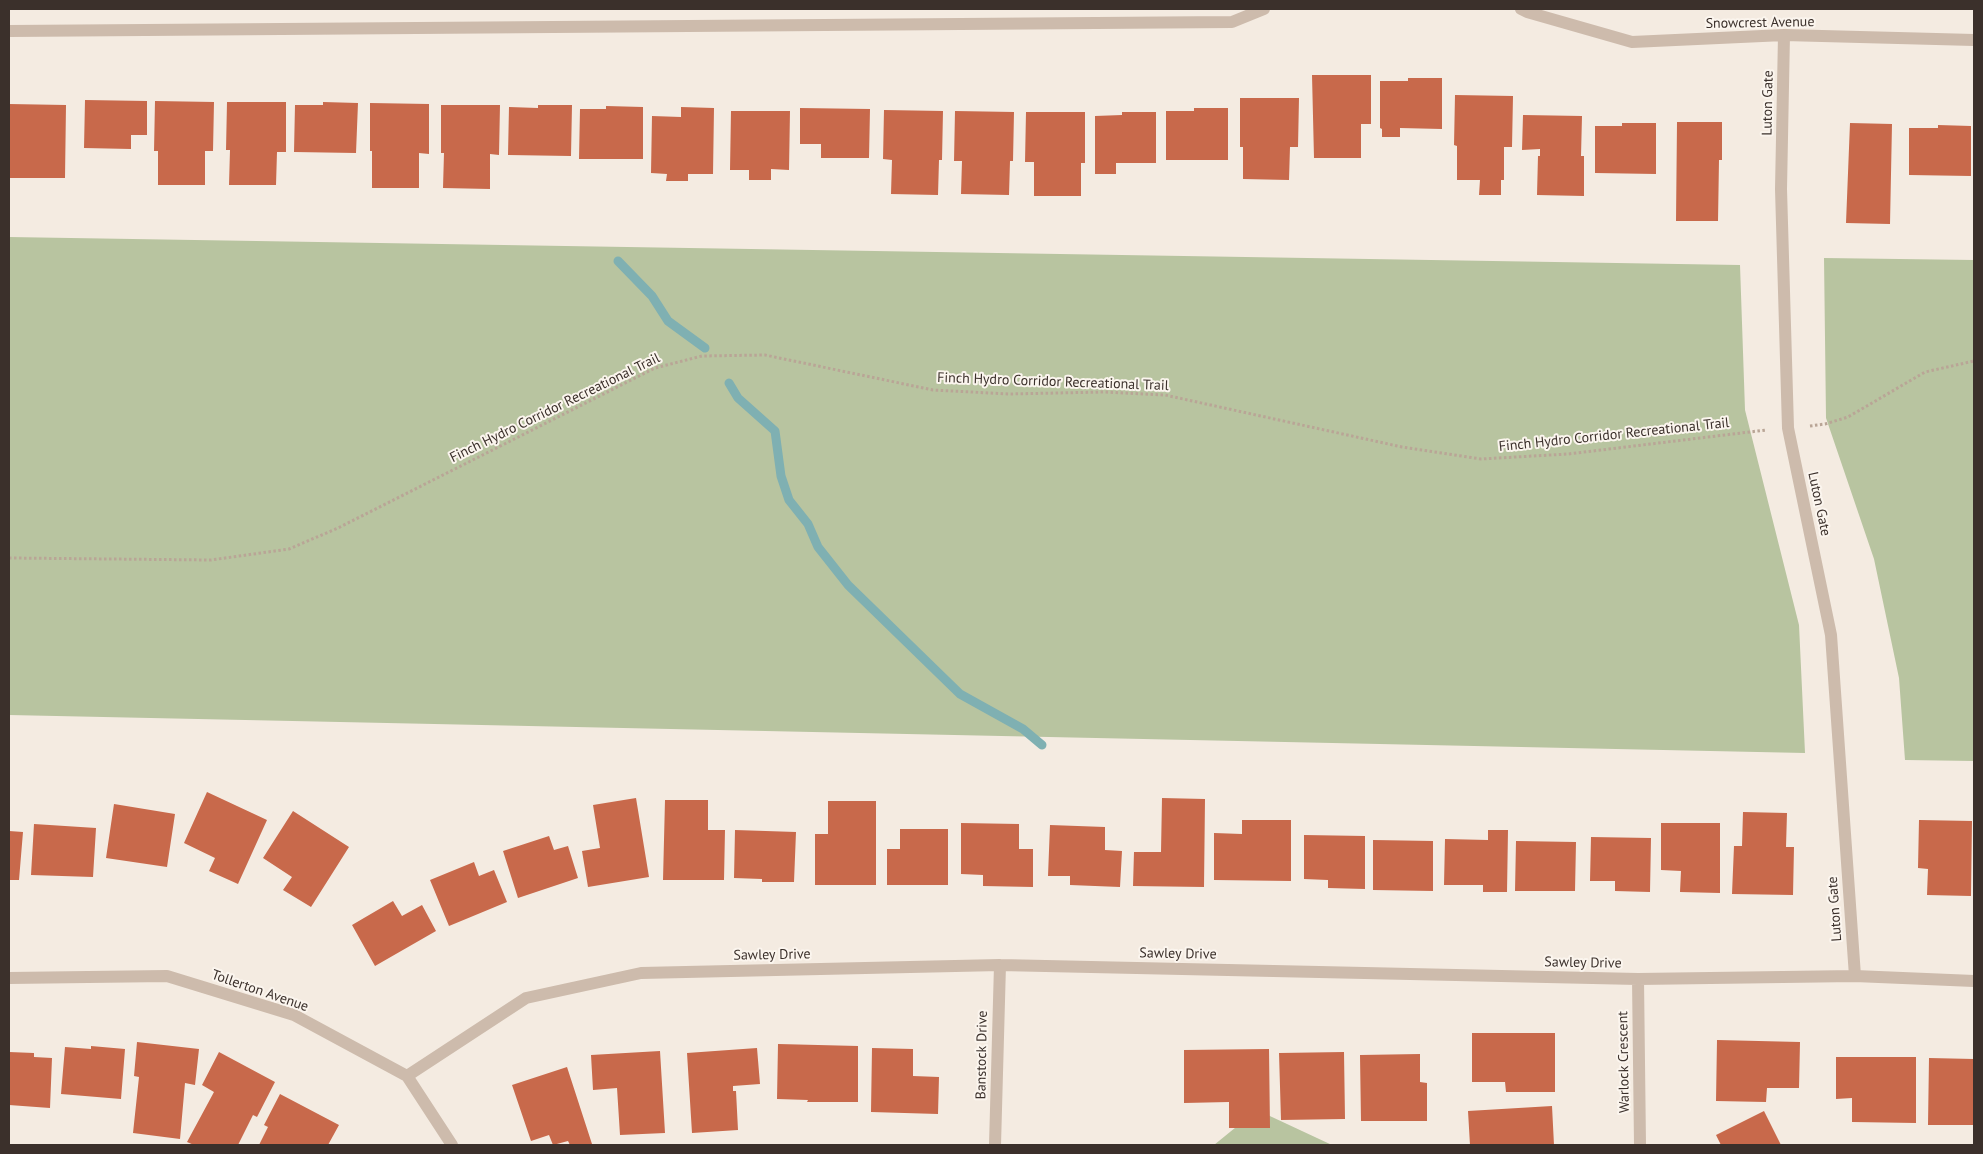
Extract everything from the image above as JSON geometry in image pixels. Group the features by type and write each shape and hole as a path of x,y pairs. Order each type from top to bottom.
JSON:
{"street":[{"path":"9,31 1232,22 1264,9"},
{"name":"Snowcrest Avenue","path":"1521,9 1632,42 1784,36 1974,40"},
{"name":"Luton Gate","path":"1784,36 1781,190 1788,428 1831,635 1855,976"},
{"name":"Sawley Drive","path":"407,1076 526,998 641,973 1000,965 1638,979 1855,976 1974,981"},
{"name":"Banstock Drive","path":"995,1145 1000,965"},
{"name":"Tollerton Avenue","path":"9,978 167,976 294,1015 407,1076 452,1145"},
{"name":"Warlock Crescent","path":"1638,979 1640,1145"}],"path":[{"name":"Finch Hydro Corridor Recreational Trail","path":"9,558 211,560 289,549 338,528 655,368 702,356 765,356 933,390 1009,394 1105,392 1165,395 1402,447 1481,459 1568,454 1766,430"},
{"path":"1810,426 1825,424 1848,417 1925,372 1974,361"}],"green space":[{"path":"9,237 1740,265 1745,410 1799,625 1805,753 9,715"},
{"path":"1824,258 1974,260 1974,761 1905,760 1899,678 1874,559 1826,418"},
{"path":"1257,1110 1332,1145 1214,1145"}],"building":[{"path":"1312,75 1371,75 1371,124 1361,124 1361,158 1314,158"},
{"path":"1408,78 1442,78 1442,129 1400,128 1400,137 1382,137 1382,129 1380,128 1380,81 1408,81"},
{"path":"1455,95 1513,96 1512,147 1504,147 1504,180 1501,180 1501,195 1479,195 1480,180 1457,180 1457,146 1454,145"},
{"path":"1240,98 1299,98 1298,147 1290,147 1289,180 1243,179 1243,147 1240,147"},
{"path":"85,100 147,101 147,135 131,135 131,149 84,148"},
{"path":"155,101 214,102 213,151 205,151 205,185 158,185 158,151 154,151"},
{"path":"227,102 286,102 286,152 277,152 276,185 229,185 230,150 226,150"},
{"path":"323,102 358,103 356,153 294,152 295,105 323,105"},
{"path":"370,103 429,104 429,154 419,153 419,188 372,188"},
{"path":"9,104 66,105 65,178 9,178"},
{"path":"441,105 500,105 499,155 490,154 490,189 443,188 444,153 441,153"},
{"path":"538,105 572,105 571,156 508,155 509,107 538,108"},
{"path":"606,106 643,107 643,159 579,159 580,109 606,109"},
{"path":"681,107 714,108 713,174 688,174 688,181 666,181 667,174 651,173 652,116 681,117"},
{"path":"800,108 870,109 869,158 821,158 821,144 800,144"},
{"path":"1194,108 1228,108 1228,160 1166,160 1166,111 1194,111"},
{"path":"884,110 943,111 942,160 939,160 938,195 891,194 892,160 883,159"},
{"path":"731,111 790,111 789,170 771,169 771,180 749,180 749,170 730,170"},
{"path":"955,111 1014,112 1013,161 1010,161 1009,195 961,194 962,161 954,161"},
{"path":"1026,112 1085,112 1085,163 1081,163 1081,196 1034,196 1034,162 1025,162"},
{"path":"1122,112 1156,112 1156,163 1116,163 1116,174 1095,174 1095,116 1122,115"},
{"path":"1523,115 1582,116 1581,156 1584,156 1584,196 1537,195 1538,156 1540,156 1540,149 1522,150"},
{"path":"1677,122 1722,122 1722,160 1719,160 1718,221 1676,221"},
{"path":"1622,123 1656,123 1656,174 1595,173 1595,126 1622,126"},
{"path":"1850,123 1892,124 1890,224 1846,223"},
{"path":"1938,125 1971,126 1971,176 1909,175 1909,128 1938,128"},
{"path":"207,792 267,820 238,884 209,871 215,858 184,843"},
{"path":"636,798 649,877 588,887 582,851 600,848 593,805"},
{"path":"1162,798 1205,799 1204,887 1133,886 1134,852 1161,852"},
{"path":"665,800 708,800 708,830 725,830 724,880 663,880"},
{"path":"828,801 876,801 876,885 815,885 815,834 828,834"},
{"path":"114,804 175,814 167,867 106,858"},
{"path":"293,811 349,847 311,907 283,890 292,877 263,858"},
{"path":"1743,812 1787,813 1786,847 1794,847 1793,895 1732,894 1734,846 1742,846"},
{"path":"1242,820 1291,820 1291,881 1214,880 1214,833 1242,834"},
{"path":"1919,820 1972,821 1971,896 1927,895 1928,869 1918,868"},
{"path":"961,823 1019,824 1019,849 1033,849 1033,887 983,886 983,875 961,874"},
{"path":"1661,823 1720,823 1720,893 1680,892 1681,871 1661,870"},
{"path":"34,824 96,828 93,877 31,875"},
{"path":"1050,825 1105,827 1105,850 1122,851 1120,887 1070,885 1070,876 1048,876"},
{"path":"900,829 948,829 948,885 887,885 887,849 900,849"},
{"path":"735,830 796,832 794,882 762,882 762,879 734,878"},
{"path":"1488,830 1508,830 1507,892 1483,892 1483,885 1444,885 1445,839 1488,840"},
{"path":"9,831 23,832 19,880 9,880"},
{"path":"1304,835 1365,836 1365,889 1328,888 1328,880 1304,879"},
{"path":"549,836 554,850 568,846 578,878 518,898 503,851"},
{"path":"1591,837 1651,838 1650,892 1615,891 1615,881 1590,881"},
{"path":"1373,840 1433,841 1433,891 1373,890"},
{"path":"1516,841 1576,842 1575,891 1515,891"},
{"path":"474,862 479,876 494,870 507,902 449,926 430,880"},
{"path":"393,901 402,916 422,905 436,931 375,966 352,925"},
{"path":"1472,1033 1555,1033 1555,1092 1506,1092 1505,1082 1472,1082"},
{"path":"1717,1040 1800,1042 1799,1088 1767,1088 1766,1102 1716,1101"},
{"path":"137,1042 199,1049 195,1085 185,1083 180,1139 133,1133 139,1077 134,1076"},
{"path":"778,1044 858,1046 858,1102 807,1102 808,1100 777,1099"},
{"path":"91,1046 125,1049 121,1099 61,1094 65,1047 91,1049"},
{"path":"757,1048 760,1084 733,1086 733,1091 736,1091 738,1130 692,1133 687,1053"},
{"path":"872,1048 913,1049 913,1076 939,1077 938,1114 871,1112"},
{"path":"1269,1049 1270,1128 1229,1128 1229,1102 1184,1103 1184,1050"},
{"path":"660,1051 665,1133 620,1135 617,1088 593,1090 591,1055"},
{"path":"9,1052 34,1053 34,1057 52,1058 50,1108 9,1105"},
{"path":"219,1052 275,1082 257,1117 253,1115 238,1145 194,1145 187,1142 214,1092 202,1085"},
{"path":"1344,1052 1345,1119 1281,1120 1279,1053"},
{"path":"1420,1054 1420,1082 1427,1083 1427,1121 1361,1121 1360,1055"},
{"path":"1836,1057 1916,1057 1916,1123 1852,1122 1852,1098 1836,1099"},
{"path":"1929,1058 1974,1059 1974,1125 1928,1125"},
{"path":"567,1067 592,1144 570,1145 568,1141 553,1145 549,1135 531,1141 512,1085"},
{"path":"280,1094 339,1125 328,1145 259,1145 268,1127 264,1125"},
{"path":"1552,1106 1554,1145 1470,1145 1468,1111"},
{"path":"1764,1111 1781,1145 1721,1145 1716,1135"}],"waterway":[{"path":"618,261 652,296 668,321 705,348"},
{"path":"729,383 738,398 775,431 781,476 789,500 808,524 818,547 848,585 960,694 1023,729 1042,745"}]}
